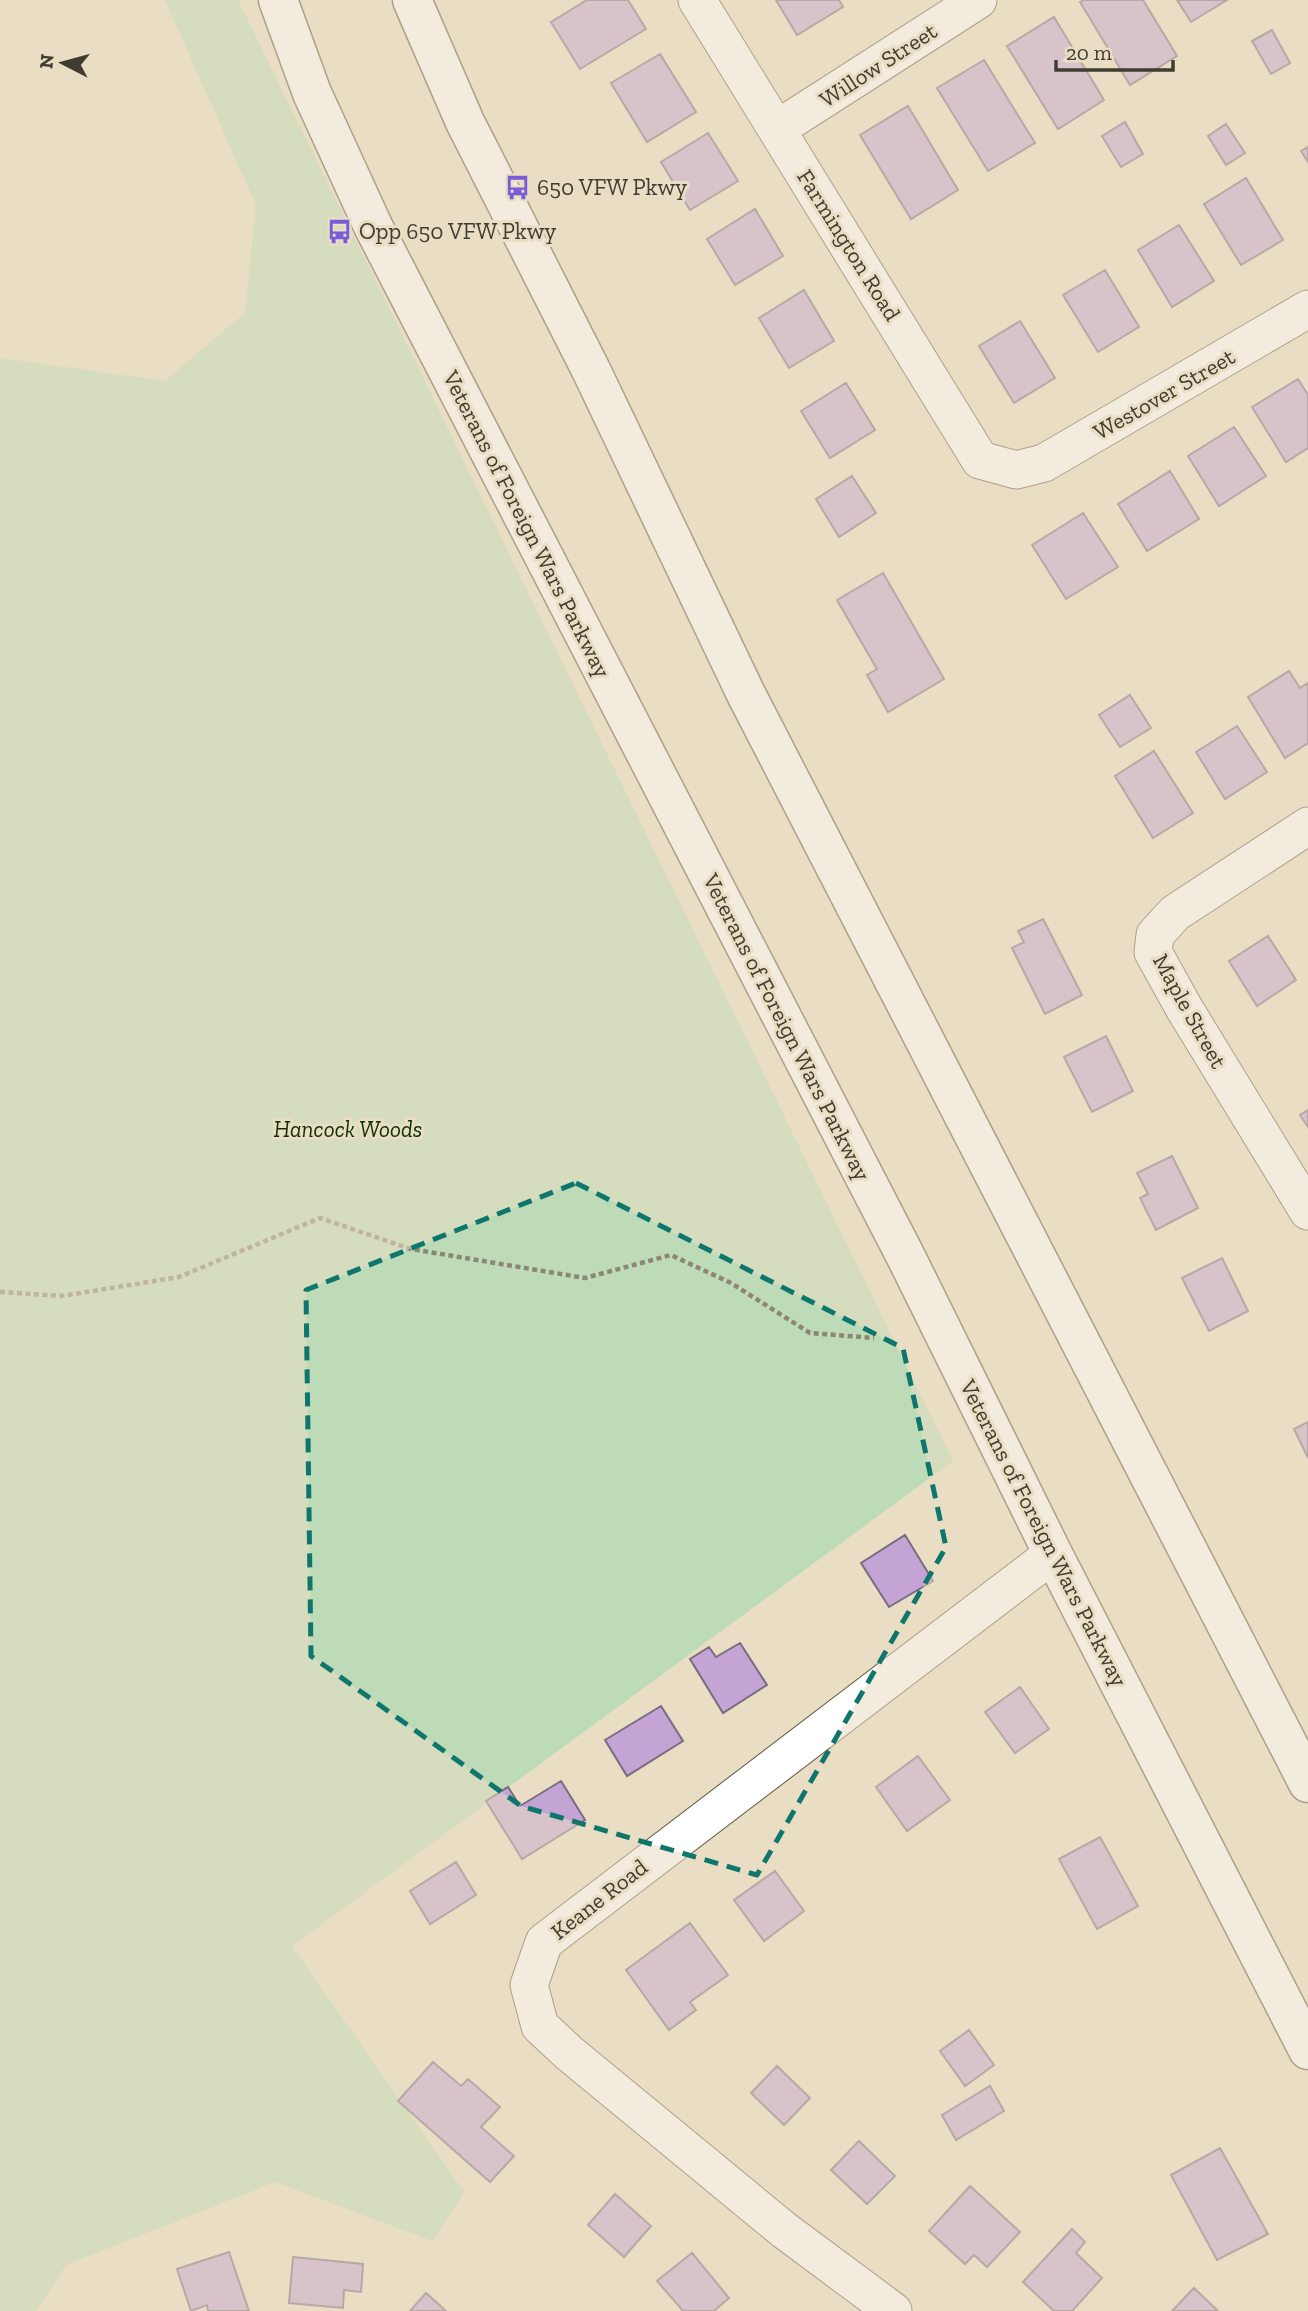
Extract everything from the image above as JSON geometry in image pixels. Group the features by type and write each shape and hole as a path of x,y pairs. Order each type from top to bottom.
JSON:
{"highway":[{"name":"Veterans of Foreign Wars Parkway","path":"278,0 313,93 373,226 900,1245 1053,1554 1308,2050"},
{"path":"412,0 465,122 591,370 746,694 1308,1783"}],"street":[{"name":"Farmington Road","path":"696,0 980,460 1016,470"},
{"name":"Willow Street","path":"777,129 978,0"},
{"name":"Westover Street","path":"1016,470 1044,463 1308,309"},
{"name":"Maple Street","path":"1308,826 1175,913 1155,935 1153,952 1184,1008 1308,1211"},
{"name":"Keane Road","path":"893,2311 784,2230 569,2053 540,2026 529,1985 544,1942 1053,1554"}],"path":[{"path":"0,1292 62,1296 179,1277 320,1218 411,1249 586,1278 671,1255 732,1283 810,1333 874,1338"}],"highlighted area":[{"path":"576,1183 903,1348 946,1547 757,1875 521,1806 311,1656 306,1290"}],"green space":[{"name":"Hancock Woods","path":"165,0 238,0 953,1461 292,1946 464,2192 433,2241 275,2182 66,2265 36,2311 0,2311 0,358 165,381 245,313 256,205"}],"building":[{"path":"587,0 628,0 646,29 580,69 551,22"},
{"path":"776,0 839,0 843,7 797,35"},
{"path":"1143,0 1177,56 1130,85 1080,2"},
{"path":"1177,0 1227,0 1191,22"},
{"path":"1054,17 1104,100 1058,129 1007,46"},
{"path":"1272,30 1290,63 1271,74 1252,41"},
{"path":"660,54 696,112 647,142 611,83"},
{"path":"984,60 1035,143 988,171 937,88"},
{"path":"908,106 958,190 911,219 860,135"},
{"path":"1125,122 1143,154 1121,167 1102,136"},
{"path":"1226,124 1245,153 1226,165 1208,136"},
{"path":"708,133 738,181 690,210 661,162"},
{"path":"1308,147 1308,162 1301,151"},
{"path":"1246,178 1283,240 1241,265 1204,204"},
{"path":"755,209 783,256 735,285 707,239"},
{"path":"1179,225 1214,281 1172,307 1138,250"},
{"path":"1105,270 1139,327 1098,352 1063,295"},
{"path":"804,290 834,341 789,368 759,318"},
{"path":"1020,321 1055,378 1014,403 979,346"},
{"path":"1298,379 1308,395 1308,448 1286,462 1252,407"},
{"path":"846,383 875,430 830,458 801,411"},
{"path":"1234,427 1266,476 1219,506 1188,456"},
{"path":"1170,471 1199,519 1147,551 1118,504"},
{"path":"852,476 876,513 839,537 816,499"},
{"path":"1083,513 1118,567 1066,599 1032,545"},
{"path":"883,573 944,679 888,712 867,675 877,669 837,600"},
{"path":"1289,671 1300,688 1308,683 1308,743 1285,758 1248,697"},
{"path":"1130,695 1151,728 1120,747 1099,715"},
{"path":"1237,726 1267,772 1225,799 1196,752"},
{"path":"1154,751 1193,813 1153,838 1115,776"},
{"path":"1043,919 1082,995 1045,1014 1012,948 1024,942 1018,931"},
{"path":"1268,936 1296,980 1257,1006 1229,961"},
{"path":"1106,1036 1133,1091 1092,1112 1064,1057"},
{"path":"1308,1110 1308,1127 1300,1115"},
{"path":"1172,1156 1198,1208 1156,1230 1140,1198 1148,1194 1137,1173"},
{"path":"1222,1258 1248,1311 1209,1331 1182,1278"},
{"path":"1308,1422 1308,1458 1294,1429"},
{"path":"905,1535 933,1581 889,1607 861,1563"},
{"path":"740,1643 767,1685 723,1713 690,1659 709,1647 716,1657"},
{"path":"1020,1687 1049,1729 1015,1753 985,1712"},
{"path":"661,1706 683,1741 627,1776 605,1740"},
{"path":"918,1756 950,1800 907,1831 876,1787"},
{"path":"561,1781 585,1820 522,1859 486,1801 508,1787 520,1806"},
{"path":"1100,1837 1138,1906 1097,1929 1059,1859"},
{"path":"456,1862 476,1895 430,1924 410,1891"},
{"path":"775,1871 804,1911 764,1941 734,1900"},
{"path":"690,1923 728,1975 690,2002 696,2010 669,2030 626,1970"},
{"path":"969,2030 994,2065 965,2086 940,2051"},
{"path":"433,2062 461,2086 468,2079 500,2107 481,2127 514,2156 490,2182 398,2101"},
{"path":"777,2066 810,2098 784,2125 751,2093"},
{"path":"990,2086 1004,2111 956,2140 942,2115"},
{"path":"859,2141 895,2176 867,2204 831,2170"},
{"path":"1220,2148 1268,2234 1217,2260 1171,2175"},
{"path":"970,2186 1020,2232 987,2267 974,2255 965,2264 929,2231"},
{"path":"615,2194 651,2226 624,2257 588,2225"},
{"path":"1072,2229 1085,2242 1076,2253 1102,2278 1072,2311 1054,2311 1023,2282"},
{"path":"229,2252 249,2311 208,2311 207,2305 191,2311 177,2269"},
{"path":"692,2253 729,2298 714,2311 683,2311 657,2281"},
{"path":"293,2257 363,2264 361,2292 344,2290 343,2308 289,2303"},
{"path":"1194,2288 1218,2311 1172,2311"},
{"path":"426,2293 446,2311 410,2311"}],"place":[{"name":"650 VFW Pkwy","path":"517,187"},
{"name":"Opp 650 VFW Pkwy","path":"339,231"}]}
